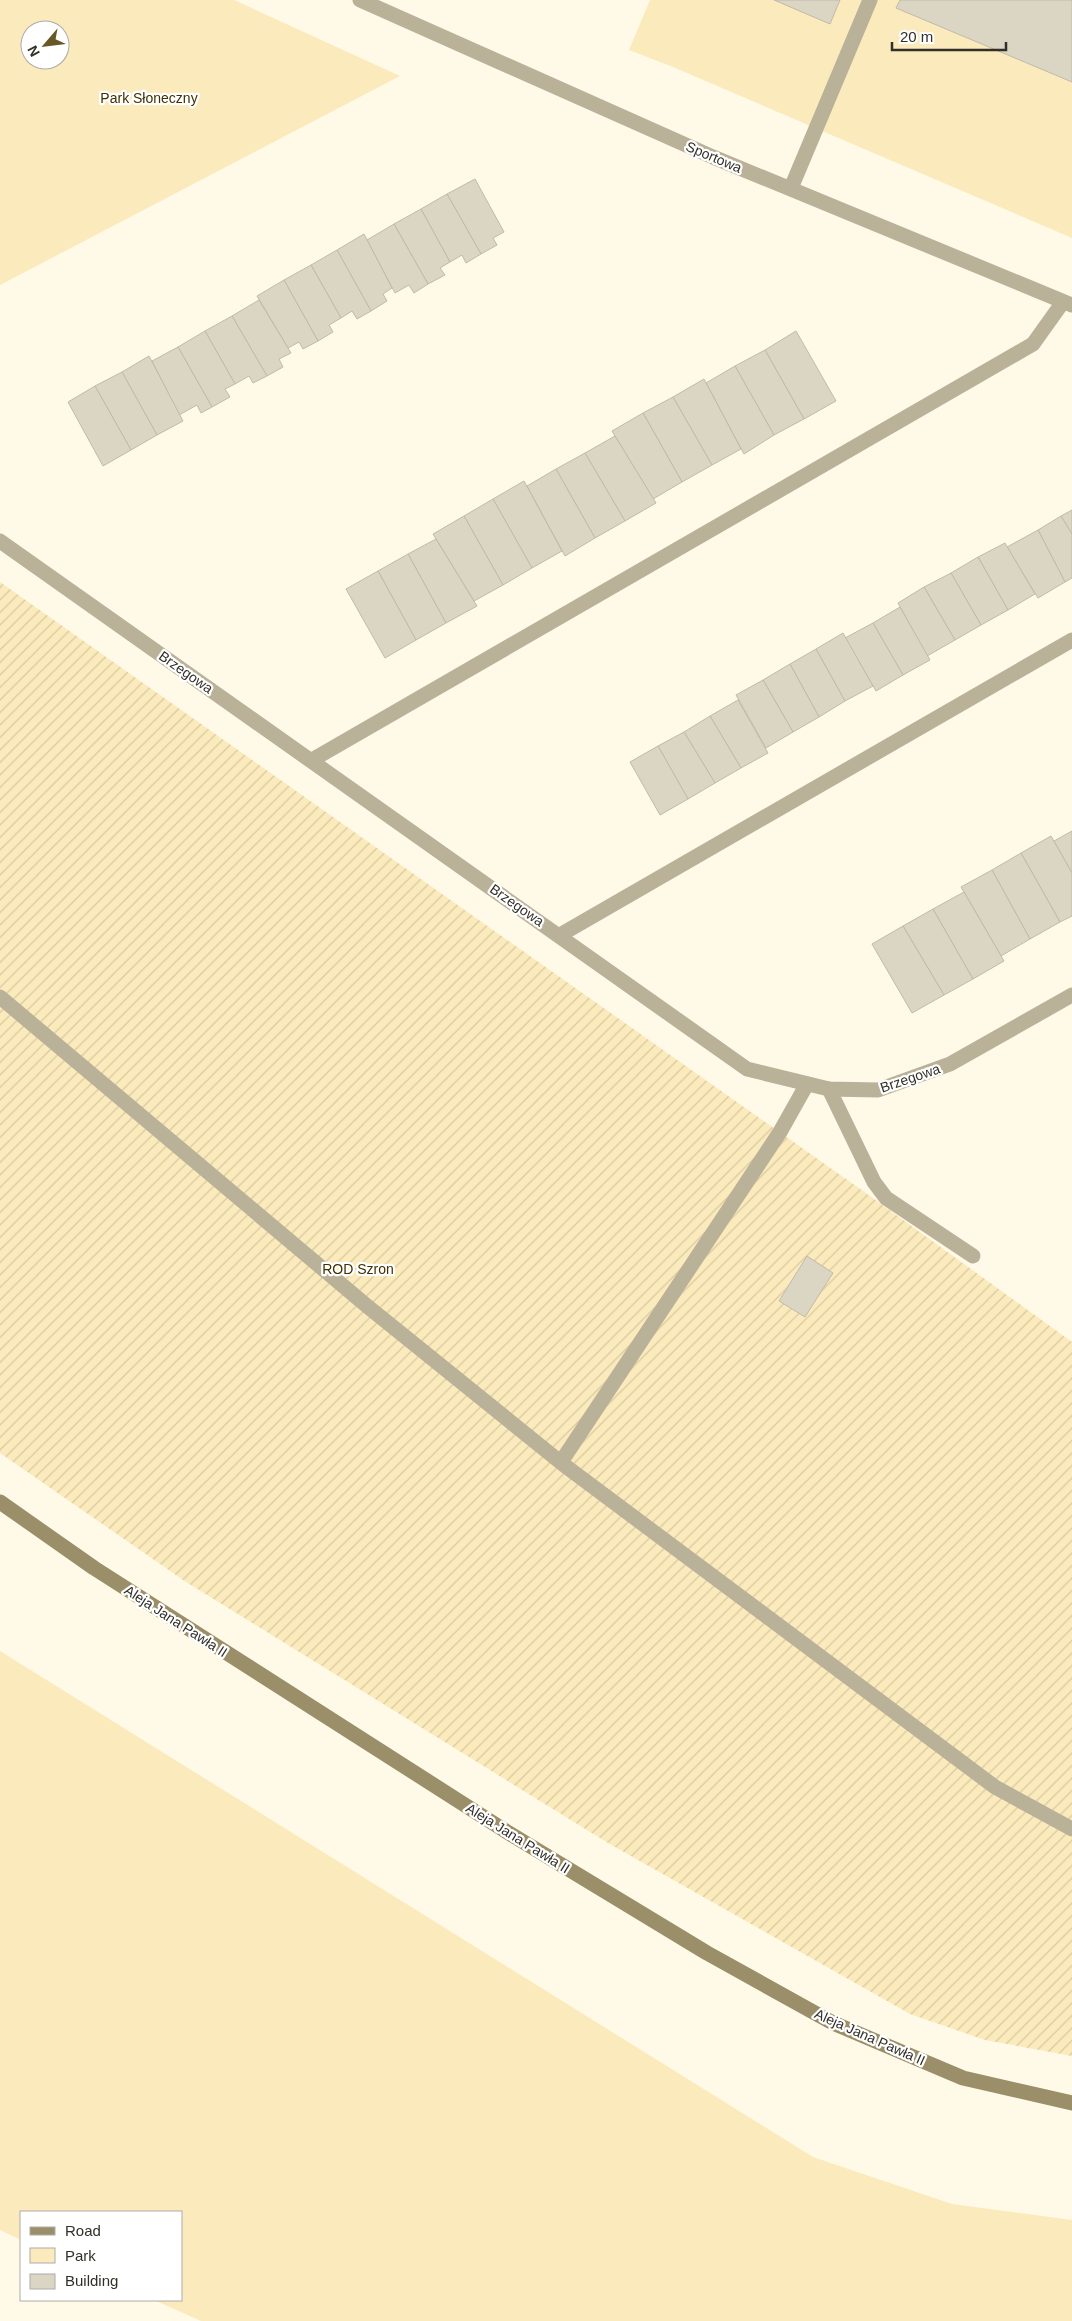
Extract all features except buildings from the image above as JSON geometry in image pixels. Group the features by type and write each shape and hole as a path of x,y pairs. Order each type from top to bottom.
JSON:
{"street":[{"name":"Sportowa","path":"360,0 713,157 1068,303"},
{"path":"791,188 870,0"},
{"path":"312,760 1033,344 1068,303"},
{"name":"Brzegowa","path":"0,541 747,1069 829,1089 878,1090 950,1064 1072,995"},
{"path":"560,935 1072,640"},
{"path":"0,997 371,1310 561,1462 995,1787 1072,1829"},
{"path":"561,1462 780,1132 807,1084"},
{"path":"829,1089 874,1182 886,1198 973,1256"},
{"name":"Aleja Jana Pawła II","path":"0,1502 110,1579 504,1830 707,1953 833,2023 963,2078 1072,2103"}],"green space":[{"name":"Park Słoneczny","path":"0,0 234,0 400,76 0,285"},
{"path":"650,0 1072,0 1072,238 673,67 629,50"},
{"name":"ROD Szron","path":"0,582 863,1191 1072,1342 1072,2056 985,2040 910,2014 608,1843 186,1582 0,1453"},
{"path":"0,1651 813,2157 952,2204 1072,2220 1072,2321 201,2321 156,2301 182,2301 182,2211 20,2211 20,2240 0,2230"}]}
